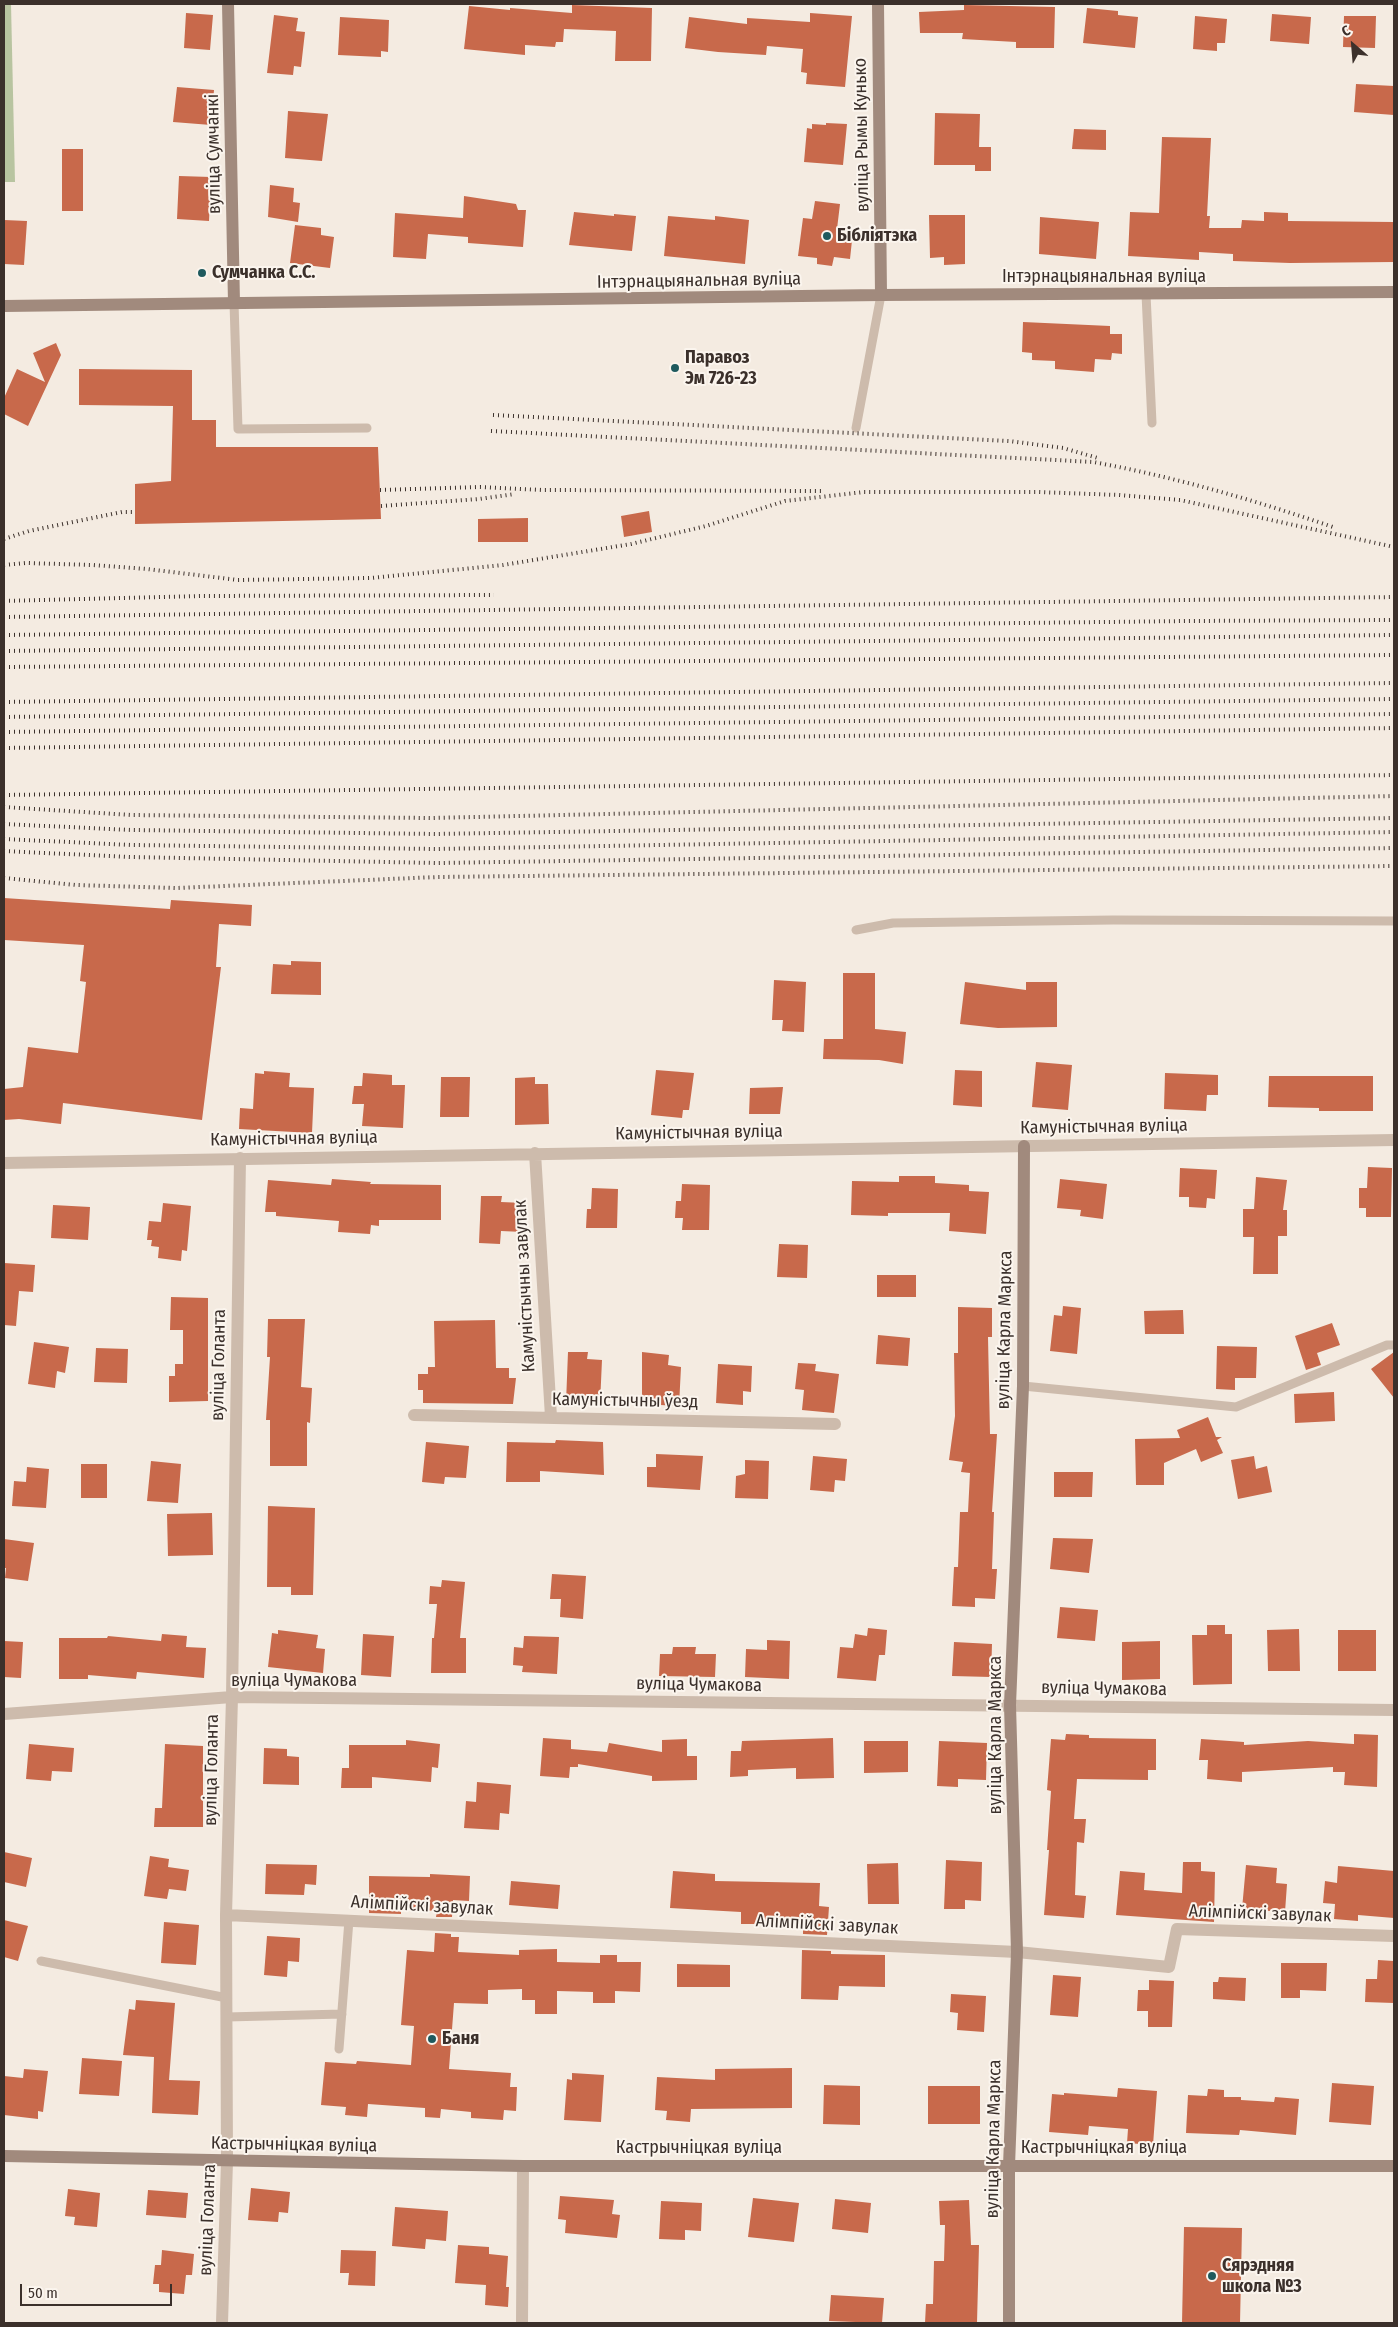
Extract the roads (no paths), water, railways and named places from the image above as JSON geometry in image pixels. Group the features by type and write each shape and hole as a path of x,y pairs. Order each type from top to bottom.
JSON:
{"street":[{"name":"вуліца Сумчанкі","path":"228,4 234,303"},
{"name":"вуліца Рымы Кунько","path":"878,4 881,295"},
{"name":"Інтэрнацыянальная вуліца","path":"4,306 566,301 881,295 1394,292"},
{"name":"Камуністычная вуліца","path":"4,1163 535,1152 1394,1140"},
{"name":"вуліца Карла Маркса","path":"1009,2323 1010,2166 1017,1952 1010,1705 1023,1386 1024,1146"},
{"name":"Камуністычны завулак","path":"535,1152 551,1417"},
{"name":"вуліца Голанта","path":"222,2323 227,2162 226,1915 232,1697 240,1158"},
{"name":"Камуністычны ўезд","path":"414,1415 835,1424"},
{"name":"вуліца Чумакова","path":"4,1714 232,1697 1394,1710"},
{"name":"Алімпійскі завулак","path":"226,1915 1017,1952 1169,1967 1178,1929 1394,1936"},
{"name":"Кастрычніцкая вуліца","path":"4,2156 227,2162 523,2166 1394,2166"},
{"path":"522,2323 523,2166"}],"lane":[{"path":"1146,294 1152,422"},
{"path":"856,428 881,295"},
{"path":"234,303 238,428 367,428"},
{"path":"856,930 893,923 1114,920 1394,921"},
{"path":"1023,1386 1236,1407 1387,1345 1394,1345"},
{"path":"338,2049 349,1920"},
{"path":"41,1961 227,1998"},
{"path":"227,2017 342,2014"}],"railway":[{"path":"493,415 1009,441 1063,448 1098,458"},
{"path":"491,431 1093,462 1214,490 1333,527"},
{"path":"380,490 480,487 543,490 821,491"},
{"path":"4,565 26,563 93,565 147,569 238,580 371,578 503,565 631,544 706,526 785,501 864,492 1038,492 1119,495 1180,500 1394,547"},
{"path":"381,506 479,499 515,494"},
{"path":"4,539 29,531 122,512 135,512"},
{"path":"4,601 202,596 494,595"},
{"path":"4,617 1394,597"},
{"path":"4,635 1394,620"},
{"path":"4,651 1394,635"},
{"path":"4,667 1394,655"},
{"path":"4,702 1394,683"},
{"path":"4,717 1394,699"},
{"path":"4,732 1394,714"},
{"path":"4,748 1394,728"},
{"path":"4,795 1394,775"},
{"path":"4,807 131,815 431,818 1394,796"},
{"path":"4,824 132,830 435,834 1394,818"},
{"path":"4,839 132,845 435,849 1394,832"},
{"path":"4,851 130,857 438,863 1394,848"},
{"path":"4,878 76,885 176,888 438,877 1394,866"}],"place":[{"name":"Бібліятэка","path":"827,236"},
{"name":"Сумчанка С.С.","path":"202,273"},
{"name":"Паравоз Эм 726-23","path":"675,368"},
{"name":"Баня","path":"432,2039"},
{"name":"Сярэдняя школа №3","path":"1212,2276"}]}
